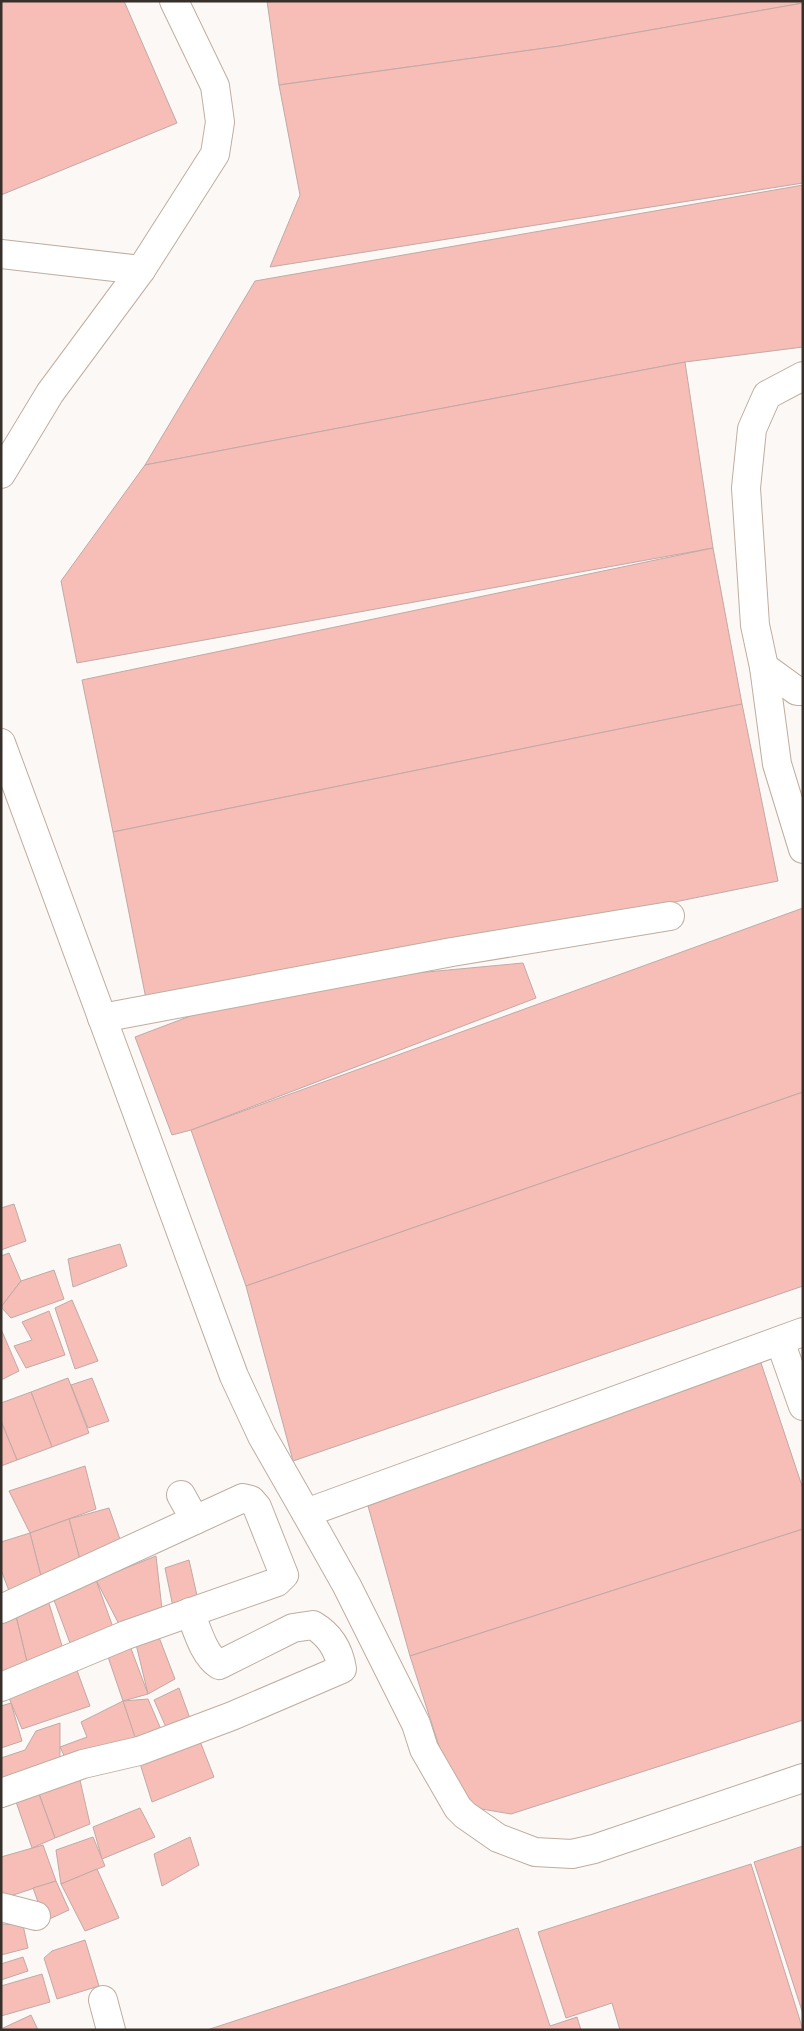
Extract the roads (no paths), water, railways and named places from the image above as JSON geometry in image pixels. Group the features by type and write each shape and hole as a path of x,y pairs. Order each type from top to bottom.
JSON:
{"street":[{"path":"1,474 50,393 141,270 215,154 220,122 215,86 174,1"},
{"path":"1,254 141,270"},
{"path":"803,376 767,395 752,429 746,488 756,626 764,666 776,764 803,849"},
{"path":"764,666 797,691 803,691"},
{"path":"1,743 234,1376 262,1436 347,1586 416,1724 424,1749 453,1801 465,1815 498,1838 535,1852 572,1854 594,1849 803,1778"},
{"path":"102,1018 452,952 670,916"},
{"path":"306,1513 791,1336 803,1406"},
{"path":"181,1495 194,1520"},
{"path":"1,1609 243,1498 252,1500 257,1507 284,1575 277,1582 126,1635 1,1687"},
{"path":"1,1793 83,1764 139,1751 232,1716 342,1669 337,1650 324,1632 313,1625 293,1628 219,1665 213,1661 208,1652 190,1612"},
{"path":"1,1907 36,1916"},
{"path":"103,2000 111,2030"}]}
